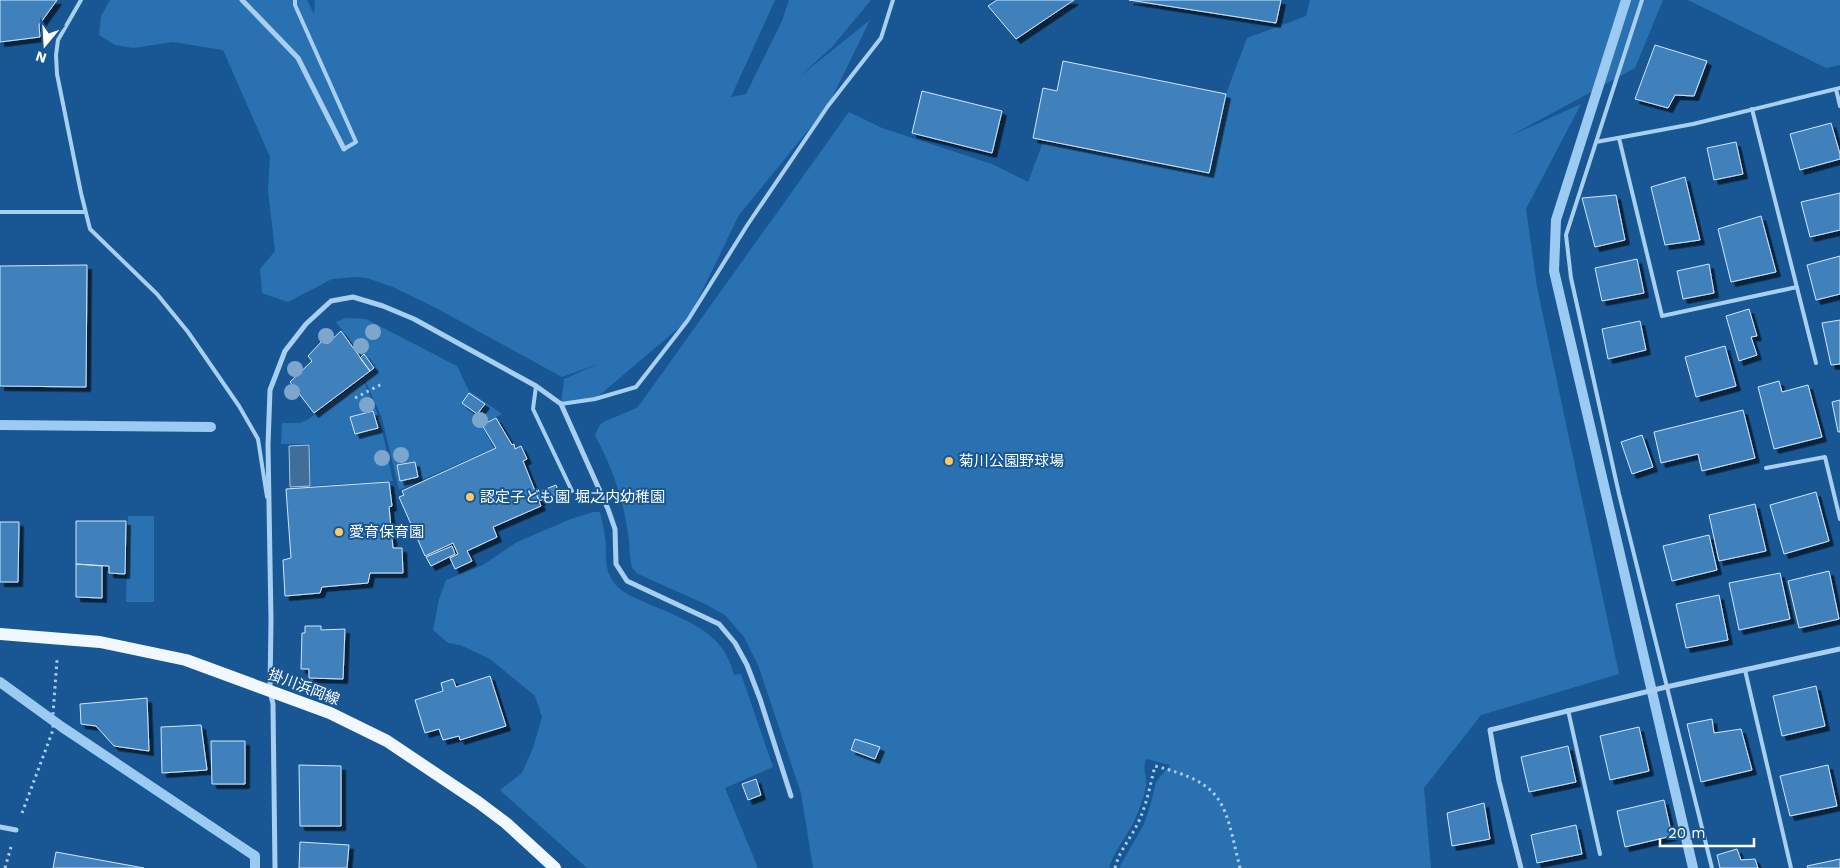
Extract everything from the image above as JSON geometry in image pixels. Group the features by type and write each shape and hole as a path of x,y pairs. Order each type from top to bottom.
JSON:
{"main road":[{"name":"掛川浜岡線","path":"0,634 100,642 186,660 330,713 387,741 478,802 506,824 555,868"}],"street":[{"path":"242,0 298,58 344,149"},
{"path":"275,868 272,704 270,691 270,390 285,351 306,324 331,301 353,297 383,306 422,323 536,386 561,404 608,509 615,529 616,564 620,573 627,581 719,624 735,642 747,665 791,796"},
{"path":"1521,868 1499,781 1490,730 1664,687 1840,649"},
{"path":"0,827 16,830"}],"lane":[{"path":"81,0 58,40 56,55 57,74 90,229 157,294 188,332 239,406 258,439 265,490 269,502"},
{"path":"295,0 295,5 356,142 344,149"},
{"path":"561,404 595,400 636,387 688,320 748,224 828,106 881,38 893,0"},
{"path":"1642,0 1566,235 1571,278 1619,494 1664,687 1712,868"},
{"path":"1596,142 1694,124 1838,88 1840,106"},
{"path":"1752,109 1816,363"},
{"path":"1619,138 1662,316 1797,287"},
{"path":"0,212 85,212"},
{"path":"536,386 533,409 572,491"},
{"path":"1766,468 1825,457 1840,519"},
{"path":"1745,670 1791,868"},
{"path":"1568,710 1600,854"}],"path":[{"path":"355,398 382,384"},
{"path":"4,868 53,730 58,640"},
{"path":"1114,868 1144,810 1155,766 1180,772 1200,782 1218,797 1230,822 1240,868"}],"shaded area":[{"path":"110,0 307,0 314,14 315,0 775,0 731,97 746,94 782,21 789,0 871,0 832,47 799,77 870,20 828,106 739,215 688,320 595,399 561,404 564,379 598,364 562,377 436,308 393,287 367,278 332,279 288,302 262,293 260,269 275,251 268,190 270,157 223,50 173,42 133,48 115,45 99,35 101,16"},
{"path":"1310,0 1663,0 1635,68 1510,136 1581,104 1526,209 1537,287 1619,674 1481,715 1424,788 1431,868 1119,868 1144,824 1156,782 1170,765 1146,759 1144,767 1146,786 1143,799 1135,819 1109,868 813,868 801,793 758,665 744,637 725,615 638,574 632,568 628,533 620,495 607,459 595,436 599,426 638,407 849,112 882,128 992,164 1028,182 1043,142 1209,171 1226,94 1247,38 1306,16"},
{"path":"1688,0 1840,0 1840,65 1826,68"},
{"path":"346,318 366,319 457,366 469,391 502,414 481,425 494,448 399,490 382,418 364,378 373,371 336,322"},
{"path":"363,379 380,420 393,481 311,486 310,444 281,444 282,423 300,423 307,420"},
{"path":"309,445 310,486 290,487 289,446"},
{"path":"593,512 600,512 605,535 607,567 616,585 632,597 698,627 720,646 728,659 734,675 741,674 773,767 725,788 758,868 587,868 500,790 522,773 533,748 542,717 535,696 490,659 460,645 448,643 433,630 439,599 446,580 483,565 517,542 571,519"},
{"path":"128,516 154,516 154,602 126,602"}],"building":[{"path":"0,0 57,0 39,25 40,37 0,42"},
{"path":"997,0 1074,0 1016,39 988,6"},
{"path":"1129,0 1281,0 1276,23"},
{"path":"1655,45 1707,61 1694,96 1675,95 1668,108 1635,99"},
{"path":"1063,61 1226,94 1209,173 1033,138 1043,88 1057,91"},
{"path":"922,91 1002,111 992,153 912,133"},
{"path":"1831,123 1840,159 1800,170 1790,134"},
{"path":"1736,142 1743,174 1714,180 1707,148"},
{"path":"1685,177 1700,240 1665,245 1651,187"},
{"path":"1840,193 1840,230 1810,237 1801,202"},
{"path":"1616,195 1625,240 1595,247 1582,198"},
{"path":"1761,216 1776,272 1731,282 1718,229"},
{"path":"1840,256 1840,294 1816,300 1807,265"},
{"path":"1637,259 1644,293 1602,301 1595,268"},
{"path":"1709,264 1714,293 1683,299 1677,271"},
{"path":"87,265 86,387 0,386 0,266"},
{"path":"1749,309 1757,336 1751,337 1757,355 1739,361 1726,316"},
{"path":"1840,320 1840,364 1831,365 1822,323"},
{"path":"1640,321 1646,350 1608,359 1602,329"},
{"path":"341,331 370,371 314,413 290,382 312,361 308,356 323,340 327,344"},
{"path":"1725,346 1736,386 1696,397 1685,357"},
{"path":"364,354 374,368 370,371 360,358"},
{"path":"1779,381 1782,392 1808,385 1822,437 1774,449 1758,387"},
{"path":"469,393 485,404 477,414 462,403"},
{"path":"1840,400 1840,432 1838,432 1832,402"},
{"path":"1743,410 1755,458 1702,471 1698,454 1661,463 1654,432"},
{"path":"373,411 378,428 355,434 350,417"},
{"path":"496,418 512,445 514,444 515,449 521,446 527,459 523,461 541,506 493,527 497,537 467,551 472,561 455,569 450,558 458,554 453,543 425,556 399,497 404,495 402,491 496,448 482,425"},
{"path":"1642,435 1653,467 1632,474 1621,442"},
{"path":"415,462 418,477 400,481 397,465"},
{"path":"389,482 392,506 389,507 393,548 402,548 403,573 370,573 368,583 322,587 320,593 285,596 283,560 291,558 286,489"},
{"path":"556,485 559,493 539,501 536,493"},
{"path":"1816,492 1829,541 1784,554 1770,505"},
{"path":"1755,504 1766,551 1719,561 1709,515"},
{"path":"76,521 126,521 125,574 109,573 109,566 76,564"},
{"path":"0,522 19,522 18,582 0,582"},
{"path":"1709,535 1717,570 1672,581 1663,546"},
{"path":"452,546 455,554 431,566 426,557"},
{"path":"76,564 102,566 102,598 76,597"},
{"path":"1829,571 1839,619 1799,628 1788,581"},
{"path":"1780,573 1790,619 1739,630 1729,583"},
{"path":"1719,595 1728,640 1686,648 1676,604"},
{"path":"305,626 321,626 321,630 345,629 343,679 309,678 309,669 301,669 302,633 305,633"},
{"path":"490,676 506,726 460,740 459,736 443,740 439,729 425,733 415,700 443,691 441,683 453,679 456,687"},
{"path":"1816,686 1825,726 1782,736 1773,696"},
{"path":"147,698 149,751 114,746 96,726 81,724 80,704"},
{"path":"1712,719 1714,733 1741,729 1752,770 1701,782 1687,724"},
{"path":"201,725 207,770 162,773 161,727"},
{"path":"1639,727 1649,771 1610,780 1600,736"},
{"path":"855,739 880,747 875,759 851,750"},
{"path":"211,741 245,741 245,784 212,784"},
{"path":"1568,746 1576,782 1529,792 1521,757"},
{"path":"299,765 341,766 341,826 300,826"},
{"path":"1828,765 1837,806 1790,816 1780,776"},
{"path":"756,779 761,795 748,800 742,784"},
{"path":"1664,800 1672,836 1625,847 1617,811"},
{"path":"1484,803 1490,839 1452,846 1447,813"},
{"path":"1576,825 1582,854 1537,863 1531,835"},
{"path":"300,842 349,845 347,868 299,868"},
{"path":"1737,849 1741,860 1755,859 1758,868 1720,868 1717,855"},
{"path":"56,852 144,868 53,868"},
{"path":"1840,859 1840,868 1808,868 1807,866"}],"waterway":[{"path":"1626,0 1556,220 1554,271 1693,868"},
{"path":"0,425 211,427"},
{"path":"0,682 62,727 255,856 255,868"}],"place":[{"name":"菊川公園野球場","path":"949,461"},
{"name":"認定子ども園 堀之内幼稚園","path":"470,497"},
{"name":"愛育保育園","path":"339,532"}]}
